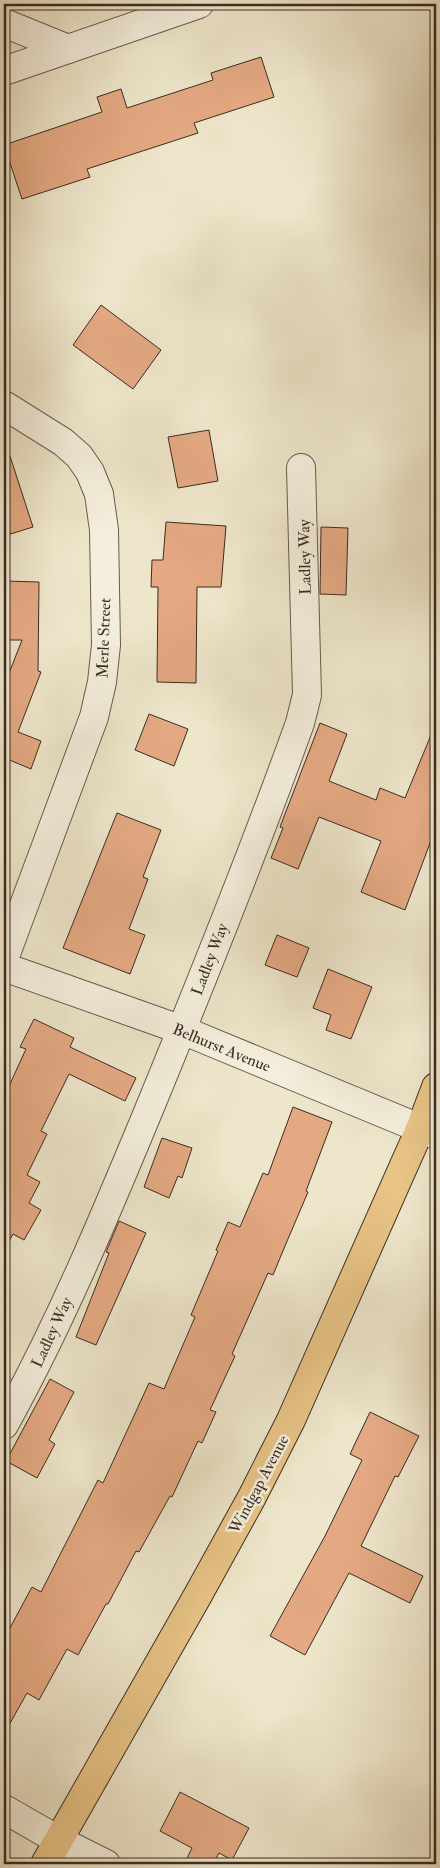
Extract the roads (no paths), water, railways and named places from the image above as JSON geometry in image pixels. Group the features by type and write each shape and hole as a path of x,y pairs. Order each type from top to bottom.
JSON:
{"main road":[{"name":"Windgap Avenue","path":"45,1864 198,1595 287,1429 428,1131 436,1087"}],"street":[{"path":"4,71 199,4"},
{"path":"4,23 68,49"},
{"name":"Merle Street","path":"4,405 63,442 79,456 90,472 99,494 104,530 106,644 102,682 94,717 4,959"},
{"name":"Ladley Way","path":"4,1425 30,1378 102,1223 182,1030 300,723 307,695 301,468"},
{"name":"Belhurst Avenue","path":"4,967 182,1030 428,1131"},
{"path":"4,1809 58,1840 106,1864"}]}
